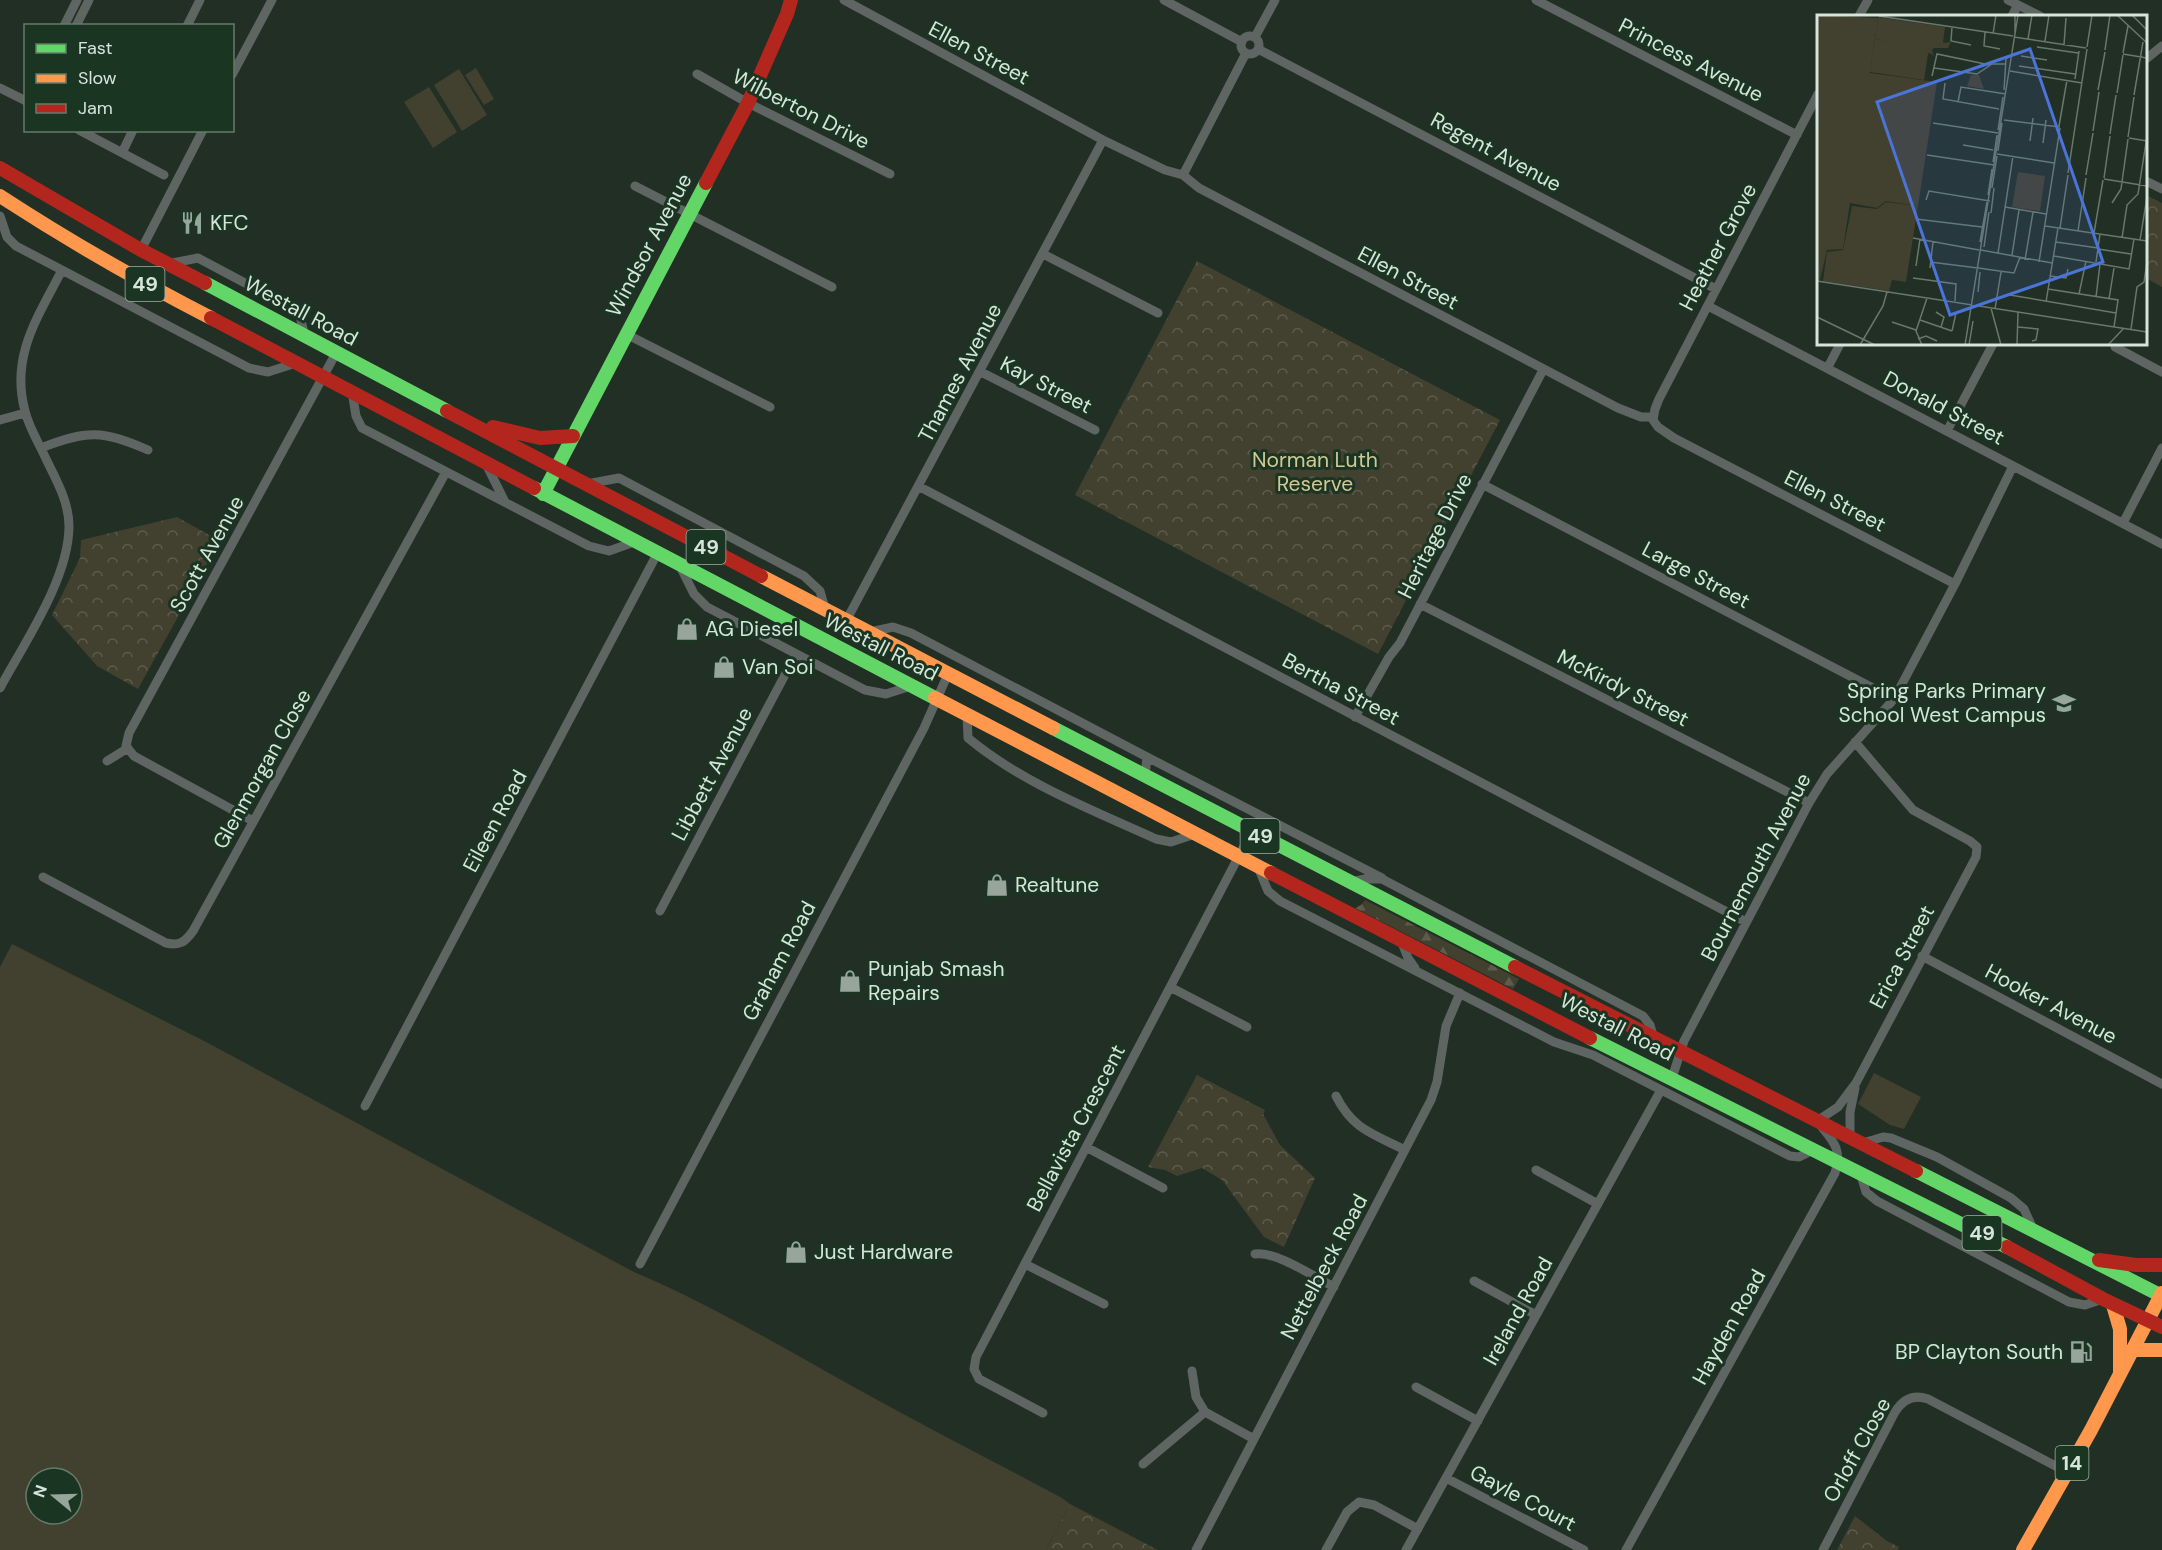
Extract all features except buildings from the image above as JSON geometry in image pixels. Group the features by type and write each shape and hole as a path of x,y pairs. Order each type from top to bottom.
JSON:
{"main road":[{"name":"Windsor Avenue","path":"543,494 747,103 789,7 796,0"},
{"name":"Westall Road","path":"0,168 166,264 1181,796 1653,1039 2162,1295"},
{"name":"Westall Road","path":"0,196 66,239 141,282 352,391 634,542 1238,857 1986,1235 2148,1322"},
{"path":"467,420 532,439 553,440 573,436"},
{"path":"1168,820 1181,796"},
{"path":"2087,1258 2136,1265 2162,1265"},
{"name":"14","path":"2023,1550 2120,1376 2162,1295"},
{"path":"2108,1302 2120,1329 2120,1376"},
{"name":"49","path":"2148,1322 2162,1327"},
{"path":"2133,1350 2162,1350"}],"street":[{"path":"65,24 77,0"},
{"path":"77,24 89,0"},
{"path":"188,24 200,0"},
{"path":"234,71 272,0"},
{"name":"Ellen Street","path":"844,0 1103,140 1165,170 1183,175 1199,188 1543,370 1618,408 1641,417 1653,417 1658,427 1674,438 1955,584"},
{"path":"1164,0 1242,42"},
{"path":"1255,37 1275,0"},
{"name":"Princess Avenue","path":"1536,0 1797,135"},
{"path":"1860,15 1868,0"},
{"path":"2008,0 2025,5 2039,15"},
{"path":"2013,15 2025,5"},
{"path":"1248,36 1255,37 1259,41 1258,49 1252,54 1246,53 1242,42 1248,36"},
{"path":"2147,57 2162,46"},
{"name":"Regent Avenue","path":"1258,49 1716,289"},
{"path":"1183,175 1246,53"},
{"name":"Wilberton Drive","path":"697,74 747,103 890,174"},
{"path":"0,88 24,100"},
{"name":"Heather Grove","path":"1653,417 1659,399 1817,96"},
{"path":"83,132 164,175"},
{"path":"122,153 132,132"},
{"path":"141,250 202,132"},
{"name":"Thames Avenue","path":"846,621 920,487 1103,140"},
{"path":"2147,182 2162,189"},
{"path":"635,186 832,286"},
{"path":"0,216 4,231 10,241 249,369 268,372 296,363"},
{"path":"1043,254 1158,313"},
{"name":"Westall Road","path":"166,264 198,258 294,309 300,316 305,337"},
{"path":"0,688 54,587 66,556 69,524 63,495 25,412 21,387 22,356 33,327 62,270"},
{"name":"Donald Street","path":"1708,306 2162,544"},
{"path":"626,334 770,407"},
{"path":"1828,368 1840,345"},
{"path":"1947,430 1992,345"},
{"path":"2115,347 2162,372"},
{"name":"Scott Avenue","path":"128,748 126,746 129,734 336,353"},
{"name":"Heritage Drive","path":"1355,717 1389,657 1401,643 1543,370"},
{"name":"Kay Street","path":"981,372 1095,430"},
{"path":"352,391 356,416 362,428 589,546 609,551 634,542"},
{"path":"0,420 25,412"},
{"path":"41,448 65,438 86,434 107,435 148,450"},
{"path":"2123,523 2162,448"},
{"path":"485,463 505,502"},
{"name":"Bournemouth Avenue","path":"1672,1078 1679,1052 1809,803 1827,774 1894,699 1955,584 2013,466"},
{"name":"Glenmorgan Close","path":"43,877 166,944 177,945 186,942 446,472"},
{"name":"Westall Road","path":"587,484 619,478 804,576 820,591 825,609"},
{"name":"Large Street","path":"1482,484 1894,699"},
{"name":"Bertha Street","path":"920,487 1746,922"},
{"name":"Eileen Road","path":"365,1106 657,554"},
{"name":"Westall Road","path":"680,566 694,594 707,607 865,690 886,694 911,686"},
{"name":"McKirdy Street","path":"1420,604 1809,803"},
{"name":"Westall Road","path":"867,632 893,627 911,633 1639,1013 1647,1019 1653,1039"},
{"name":"Libbett Avenue","path":"660,911 796,654"},
{"name":"Graham Road","path":"640,1264 922,731 948,674"},
{"path":"967,716 969,738 1014,772 1156,839 1171,842 1195,834"},
{"name":"Erica Street","path":"1817,1121 1838,1107 1856,1083 1976,857 1977,847 1913,810 1855,742"},
{"path":"107,761 128,748 134,756 253,821"},
{"path":"1145,776 1147,757"},
{"name":"Bellavista Crescent","path":"1043,1413 982,1382 976,1376 974,1369 976,1357 1252,831"},
{"name":"Westall Road","path":"1258,867 1268,891 1280,901 1554,1042 1593,1055 1790,1156 1799,1157 1815,1149"},
{"path":"1349,882 1382,879"},
{"path":"1401,940 1408,958 1418,972"},
{"name":"Hooker Avenue","path":"1922,956 2162,1084"},
{"path":"1170,987 1247,1027"},
{"name":"Nettelbeck Road","path":"1196,1550 1435,1091 1446,1026 1460,993"},
{"name":"Erica Street","path":"1850,1137 1850,1112 1856,1083"},
{"name":"Ireland Road","path":"1406,1550 1661,1090"},
{"path":"1336,1096 1344,1112 1354,1123 1405,1150"},
{"path":"1817,1121 1836,1146 1839,1161"},
{"path":"1863,1143 1883,1137 1892,1138 1937,1156 2012,1198 2024,1209 2035,1232"},
{"path":"1086,1147 1163,1188"},
{"name":"Hayden Road","path":"1626,1550 1831,1180 1839,1161"},
{"path":"1536,1170 1598,1204"},
{"path":"1860,1172 1866,1192 1877,1201 2059,1297 2078,1305 2108,1302"},
{"path":"1255,1254 1275,1256 1334,1287"},
{"path":"1025,1264 1104,1304"},
{"path":"1474,1281 1536,1315"},
{"path":"1192,1371 1196,1398 1205,1412 1254,1439"},
{"path":"1416,1387 1478,1420"},
{"name":"Orloff Close","path":"1823,1550 1895,1412 1901,1404 1911,1398 1928,1399 2067,1472"},
{"path":"1143,1464 1205,1412"},
{"name":"Gayle Court","path":"1446,1478 1584,1550"},
{"path":"1326,1550 1347,1512 1359,1502 1374,1505 1418,1529"}],"green space":[{"path":"476,68 494,99 484,105 465,75"},
{"path":"459,69 487,115 462,131 434,85"},
{"path":"429,87 457,132 433,148 404,102"},
{"path":"2147,196 2162,203 2162,287 2147,279"},
{"name":"Norman Luth Reserve","path":"1197,261 1500,420 1378,654 1075,495"},
{"path":"177,517 220,541 138,689 97,666 52,615 80,558 81,540"},
{"path":"1365,900 1519,979 1513,989 1355,908"},
{"path":"12,944 208,1043 634,1272 725,1316 1070,1504 1046,1550 0,1550 0,967"},
{"path":"1874,1073 1921,1097 1904,1129 1890,1125 1858,1104"},
{"path":"1197,1075 1265,1110 1263,1114 1280,1145 1315,1178 1284,1247 1264,1237 1222,1180 1202,1168 1177,1176 1165,1170 1148,1167"},
{"path":"1070,1504 1158,1550 1046,1550"},
{"path":"1855,1516 1887,1541 1899,1547 1898,1550 1837,1550"}],"traffic: fast":[{"path":"543,494 706,183"},
{"path":"205,283 447,411"},
{"path":"534,488 935,698"},
{"path":"1053,728 1515,967"},
{"path":"1590,1038 2007,1247"},
{"path":"1916,1171 2162,1296"}],"traffic: slow":[{"path":"0,196 104,260 211,318"},
{"path":"761,576 1053,728"},
{"path":"935,698 1271,873"},
{"path":"2023,1550 2091,1430 2162,1293"},
{"path":"2113,1305 2120,1329 2120,1373"},
{"path":"2133,1350 2162,1350"}],"traffic: jam":[{"path":"706,183 748,103 791,0"},
{"path":"0,168 141,250 205,283"},
{"path":"211,318 534,488"},
{"path":"447,411 761,576"},
{"path":"493,427 540,438 573,436"},
{"path":"1271,873 1590,1038"},
{"path":"1515,967 1916,1171"},
{"path":"2007,1247 2103,1299 2162,1327"},
{"path":"2099,1260 2136,1265 2162,1265"}],"place":[{"name":"KFC","path":"192,223"},
{"name":"AG Diesel","path":"687,629"},
{"name":"Van Soi","path":"724,667"},
{"name":"Spring Parks Primary School West Campus","path":"2064,703"},
{"name":"Realtune","path":"997,885"},
{"name":"Punjab Smash Repairs","path":"850,981"},
{"name":"Just Hardware","path":"796,1252"},
{"name":"BP Clayton South","path":"2081,1352"}]}
